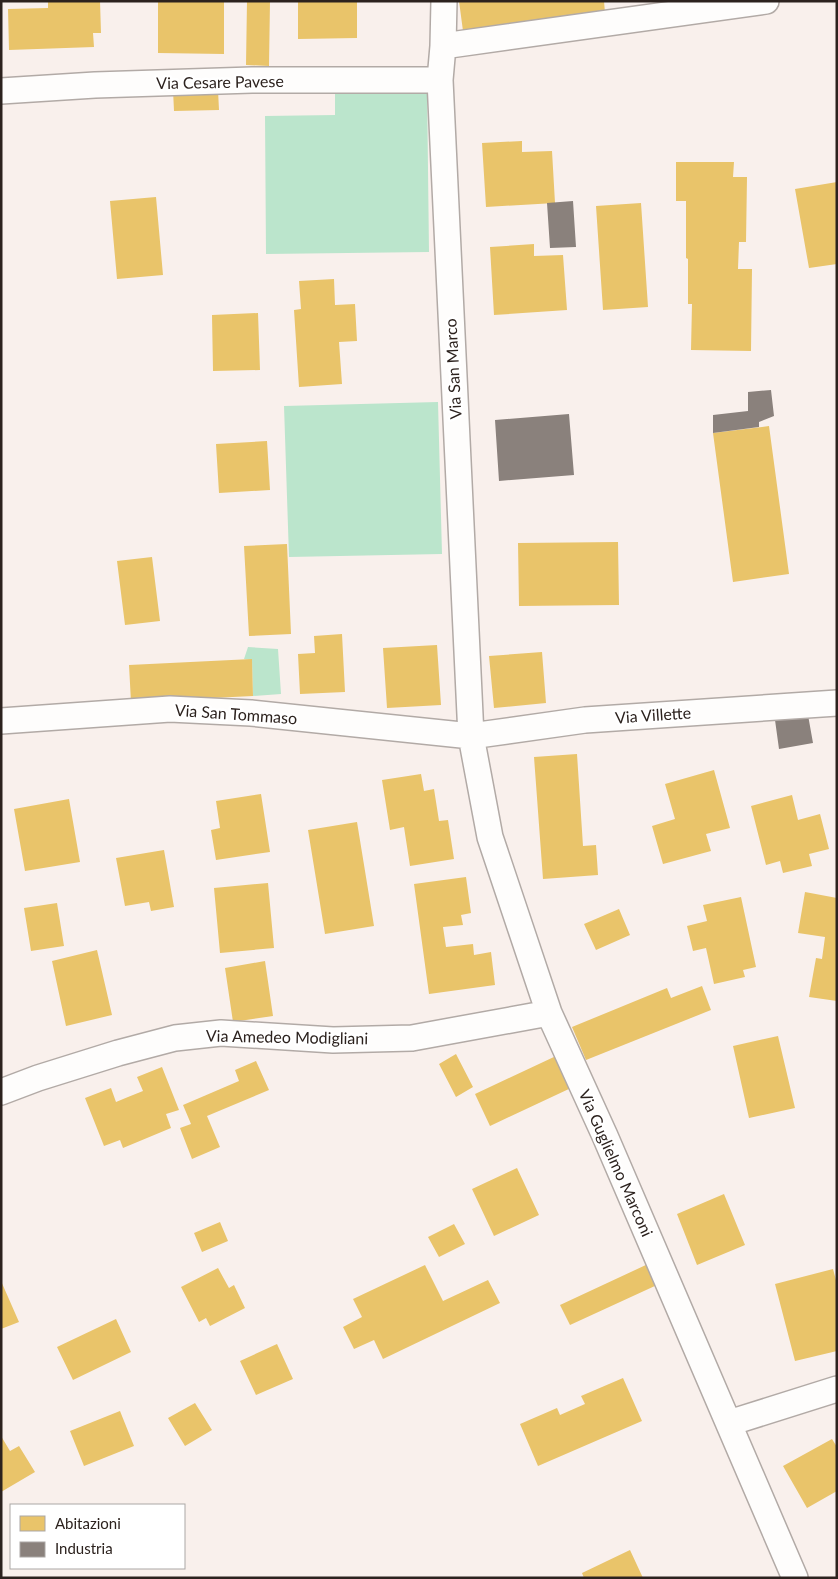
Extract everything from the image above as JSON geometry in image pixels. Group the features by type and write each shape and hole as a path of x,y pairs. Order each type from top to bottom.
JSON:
{"street":[{"name":"Via San Marco","path":"444,1 440,80 471,736"},
{"path":"443,46 766,1"},
{"name":"Via Cesare Pavese","path":"1,91 95,85 252,80 440,80"},
{"name":"Via Villette","path":"471,736 585,720 837,703"},
{"name":"Via San Tommaso","path":"1,721 170,709 251,713 471,736"},
{"name":"Via Guglielmo Marconi","path":"471,736 490,837 549,1013 605,1136 795,1578"},
{"name":"Via Amedeo Modigliani","path":"1,1092 91,1062 175,1038 220,1033 333,1040 412,1038 549,1013"},
{"path":"729,1424 837,1389"}],"green space":[{"path":"427,85 429,252 266,254 265,116 335,115 335,86"},
{"path":"438,402 442,554 289,557 284,406"},
{"path":"248,647 278,649 281,694 253,696 252,660 244,659"}],"building: Abitazioni":[{"path":"48,1 100,1 101,33 93,33 94,47 9,50 8,9 48,8"},
{"path":"158,1 224,1 224,54 158,53"},
{"path":"247,1 270,1 269,66 246,65"},
{"path":"298,1 357,1 357,38 298,39"},
{"path":"459,1 604,1 605,13 463,31"},
{"path":"173,90 218,90 219,110 174,111"},
{"path":"522,141 522,152 552,151 555,203 486,207 482,143"},
{"path":"676,162 734,162 733,177 747,177 746,242 739,242 738,269 752,269 751,351 691,350 692,304 688,304 686,201 676,201"},
{"path":"837,182 837,264 809,268 795,189"},
{"path":"156,197 163,275 117,279 110,201"},
{"path":"641,203 648,307 603,310 596,206"},
{"path":"534,244 534,256 563,255 567,310 494,315 490,247"},
{"path":"334,279 335,305 355,304 357,341 339,342 342,384 299,387 294,310 301,309 299,281"},
{"path":"258,313 260,370 213,371 212,315"},
{"path":"769,426 789,574 733,582 713,433"},
{"path":"267,441 270,490 219,493 216,444"},
{"path":"618,542 619,605 519,606 518,543"},
{"path":"287,544 291,634 249,636 244,546"},
{"path":"152,557 160,621 125,625 117,561"},
{"path":"342,634 345,692 300,694 298,654 315,653 314,636"},
{"path":"437,645 441,705 387,708 383,648"},
{"path":"542,652 546,703 494,708 489,656"},
{"path":"252,659 253,696 131,702 129,665"},
{"path":"577,754 583,846 596,845 598,875 543,879 534,757"},
{"path":"714,770 730,828 706,834 711,851 663,864 652,826 675,819 665,784"},
{"path":"421,774 424,791 434,789 439,821 448,820 454,859 410,866 404,827 390,830 382,780"},
{"path":"261,794 270,852 216,860 211,830 220,828 216,801"},
{"path":"792,795 798,820 820,814 829,849 809,854 812,866 783,873 780,861 766,865 751,806"},
{"path":"69,799 80,862 25,871 14,809"},
{"path":"357,822 374,926 325,934 308,830"},
{"path":"164,850 174,907 151,911 149,902 125,906 116,858"},
{"path":"466,877 471,913 461,915 463,925 443,927 446,947 473,944 474,955 491,952 495,985 429,994 414,884"},
{"path":"268,883 274,948 220,953 214,888"},
{"path":"805,892 837,898 837,1001 809,997 816,958 822,959 825,937 798,933"},
{"path":"741,897 756,967 743,970 745,977 714,984 706,948 693,951 687,926 707,921 703,905"},
{"path":"57,903 64,946 31,951 24,908"},
{"path":"619,909 630,935 596,950 584,924"},
{"path":"97,950 112,1015 66,1026 52,961"},
{"path":"265,961 273,1016 233,1022 225,968"},
{"path":"702,986 711,1010 586,1060 572,1027 667,988 671,998"},
{"path":"778,1036 795,1108 749,1118 733,1046"},
{"path":"456,1054 473,1087 456,1097 439,1064"},
{"path":"556,1056 571,1088 490,1126 475,1094"},
{"path":"256,1061 269,1090 207,1116 220,1147 192,1159 180,1128 191,1124 183,1105 239,1081 235,1070"},
{"path":"162,1067 179,1110 166,1114 171,1128 123,1148 120,1140 104,1146 85,1098 111,1088 116,1102 143,1091 137,1077"},
{"path":"517,1168 539,1215 494,1236 472,1189"},
{"path":"724,1194 745,1245 697,1265 677,1214"},
{"path":"220,1222 228,1241 202,1252 194,1233"},
{"path":"454,1224 465,1244 439,1257 428,1237"},
{"path":"648,1264 657,1285 570,1325 560,1305"},
{"path":"425,1265 443,1301 488,1280 500,1303 383,1359 374,1340 354,1349 343,1327 362,1317 353,1299"},
{"path":"218,1268 229,1288 234,1285 245,1308 210,1326 206,1318 199,1322 181,1287"},
{"path":"833,1269 837,1284 837,1351 795,1361 775,1284"},
{"path":"1,1281 19,1322 1,1329"},
{"path":"116,1319 131,1352 73,1380 57,1347"},
{"path":"277,1344 293,1379 256,1395 240,1361"},
{"path":"623,1378 642,1421 538,1466 520,1424 557,1408 560,1415 585,1404 581,1396"},
{"path":"195,1403 212,1430 185,1446 168,1418"},
{"path":"120,1411 134,1446 84,1466 70,1431"},
{"path":"1,1436 10,1451 19,1446 35,1472 1,1492"},
{"path":"832,1439 837,1447 837,1491 807,1508 783,1466"},
{"path":"630,1550 643,1578 584,1578 582,1573"}],"building: Industria":[{"path":"573,201 576,247 550,248 547,203"},
{"path":"771,390 774,416 759,422 759,427 713,433 713,415 748,411 748,392"},
{"path":"569,414 574,475 499,481 495,420"},
{"path":"808,715 813,743 779,749 775,720"}]}
